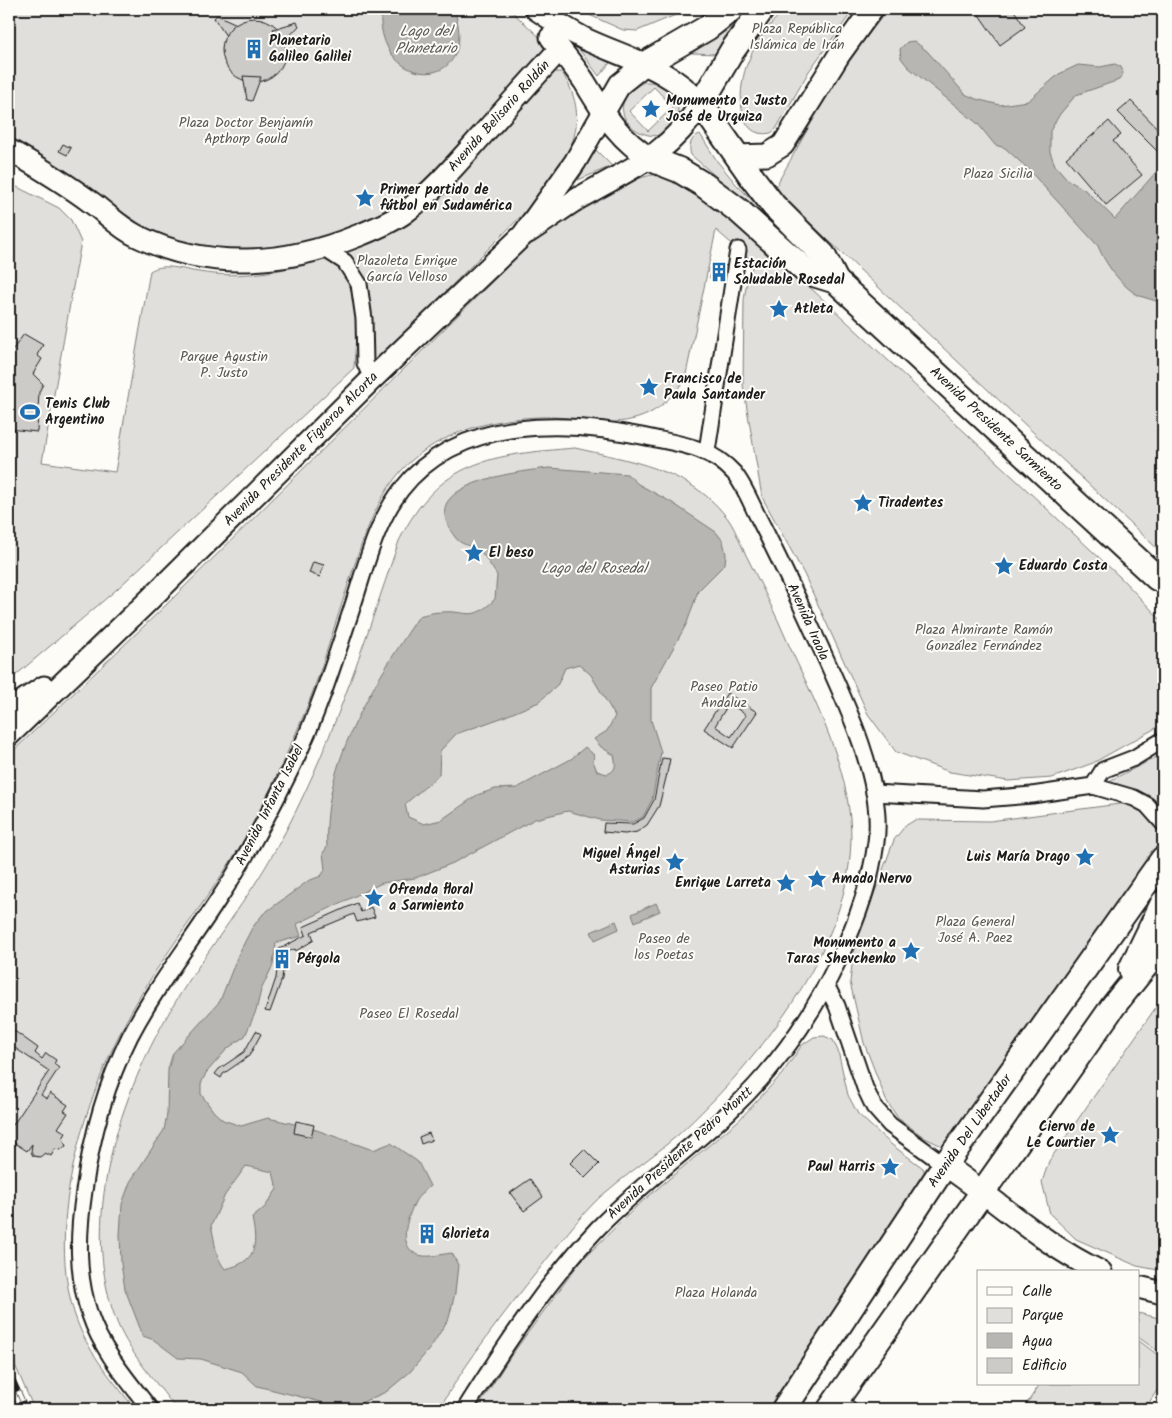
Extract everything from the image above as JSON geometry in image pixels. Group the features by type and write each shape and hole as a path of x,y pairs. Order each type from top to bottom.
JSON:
{"main road":[{"name":"Avenida Presidente Sarmiento","path":"530,9 624,139 651,158 679,170 704,185 739,211 807,272 836,281"},
{"name":"Avenida Presidente Sarmiento","path":"536,9 570,31 645,64 676,80 701,104 774,206 823,255 836,281 1161,585"},
{"name":"Avenida Presidente Figueroa Alcorta","path":"523,235 574,162 620,84 645,64 707,28 731,9"},
{"name":"Avenida Presidente Figueroa Alcorta","path":"9,735 80,664 146,603 372,379 523,235 576,200 651,158 679,134 701,104 732,51 762,9"},
{"path":"737,156 767,155 783,146 838,56 872,9"},
{"name":"Avenida Belisario Roldán","path":"9,150 60,180 137,236 175,250 216,259 262,261 287,258 325,249 402,214 428,193 560,49"},
{"name":"Avenida Presidente Figueroa Alcorta","path":"9,710 80,664"},
{"name":"Avenida Del Libertador","path":"784,1409 945,1165 1163,859"},
{"path":"1114,1005 1163,903"},
{"path":"838,1406 982,1190 1114,1005 1163,944"},
{"path":"945,1165 982,1190 1059,1250 1097,1270"},
{"path":"1140,1287 1163,1293"}],"street":[{"path":"325,249 345,262 359,284 364,319 365,363 372,379"},
{"path":"707,451 738,250"},
{"name":"Avenida Infanta Isabel","path":"150,1409 109,1356 90,1316 79,1271 79,1226 91,1151 101,1113 131,1035 261,829 296,760 328,681 373,544 389,508 402,489 433,458 462,443 515,429 548,426 628,433 707,451"},
{"name":"Avenida Iraola","path":"707,451 736,475 772,544 864,752 874,794"},
{"path":"1093,786 1104,770 1134,758 1163,740"},
{"path":"874,794 984,799 1032,795 1093,786 1134,798 1147,805 1163,823"},
{"name":"Avenida Presidente Pedro Montt","path":"465,1409 522,1325 592,1234 623,1203 734,1108 802,1028 826,985 846,943 865,888 877,839 874,794"},
{"path":"826,985 837,1006 865,1088 874,1107 890,1125 945,1165"}],"green space":[{"name":"Plaza Doctor Benjamín Apthorp Gould","path":"9,9 509,9 545,42 544,54 412,193 360,226 280,251 202,251 153,233 102,198 9,143"},
{"path":"581,9 690,9 637,31 623,30 587,14"},
{"name":"Plaza República Islámica de Irán","path":"785,9 854,9 809,71 776,129 771,133 759,133 750,128 745,120 742,109 742,84 751,54 759,40"},
{"name":"Plaza Sicilia","path":"889,9 1163,9 1163,554 778,193 777,184 828,94 872,29"},
{"path":"732,27 717,54 692,53"},
{"path":"578,48 610,63 599,76"},
{"name":"Plazoleta Enrique García Velloso","path":"554,72 562,72 567,80 573,96 576,113 573,140 555,175 516,221 371,364 371,313 367,288 356,265 341,251 377,237 545,78"},
{"path":"644,82 657,83 668,88 676,97 678,103 673,127 662,135 649,135 636,130 626,120 622,108 627,95","holes":["654,87 673,107 648,131 629,111"]},
{"path":"700,134 717,161 736,184 806,254 691,155 691,142 694,137"},
{"path":"596,150 612,166 578,180"},
{"name":"Plaza Almirante Ramón González Fernández","path":"657,174 678,179 712,200 815,292 1121,578 1163,622 1163,724 1093,763 1052,778 1008,781 950,772 896,752 868,714 804,574 762,497 743,385 744,300 747,280 754,263 716,230 685,379 668,400 649,414 626,421 599,422 558,417 534,417 497,422 460,432 427,449 412,460 389,487 380,502 359,552 313,692 271,788 239,848 156,970 131,1012 97,1084 83,1126 73,1168 66,1211 64,1253 69,1294 86,1342 106,1372 135,1409 34,1409 9,1351 9,755 166,605 539,235 564,216 595,198 642,177"},
{"name":"Parque Agustin P. Justo","path":"9,183 59,208 71,220 81,242 42,462 115,472 150,271 155,268 174,267 230,275 262,273 293,267 323,258 336,266 345,276 351,290 355,305 356,338 354,368 116,590 9,681"},
{"path":"575,448 636,462 676,477 710,499 734,528 817,706 841,772 850,818 849,862 840,907 822,950 799,993 771,1033 709,1105 678,1135 600,1197 584,1214 513,1302 462,1372 439,1409 176,1409 142,1365 120,1330 105,1277 101,1235 104,1192 112,1149 125,1107 141,1067 160,1028 181,993 254,886 295,812 313,775 344,698 399,541 415,514 432,493 450,477 471,466 518,454"},
{"path":"1163,754 1163,809 1146,794 1110,784 1109,781"},
{"name":"Plaza General José A. Paez","path":"1127,803 1142,812 1163,835 1163,851 949,1145 942,1146 925,1138 898,1118 886,1100 864,1043 850,982 854,948 894,840 905,826 915,820 990,821"},
{"path":"1163,997 1163,1271 1137,1266 1076,1239 1050,1214 1042,1182 1049,1161"},
{"name":"Plaza Holanda","path":"824,1036 833,1040 838,1051 848,1095 858,1114 892,1145 923,1168 927,1179 778,1409 477,1409 510,1357 580,1262 638,1205 739,1120 782,1074 802,1045 814,1037"},
{"path":"1140,1313 1163,1319 1163,1355 1140,1338"},
{"path":"1140,1342 1163,1359 1163,1381 1145,1409 1023,1409 1039,1386 1140,1386"}],"water":[{"name":"Lago del Planetario","path":"381,9 454,9 459,37 454,57 442,69 426,73 409,69 394,57 383,37"},
{"path":"914,41 927,51 965,94 1000,105 1028,101 1059,74 1078,65 1100,67 1115,64 1121,67 1123,73 1119,80 1076,95 1060,114 1050,131 1050,152 1055,165 1068,180 1085,190 1115,219 1163,164 1163,305 1138,295 1126,286 1109,266 1098,246 1027,168 1005,148 995,145 978,124 908,67 901,58 900,49 907,42"},
{"name":"Lago del Rosedal","path":"549,468 627,474 638,484 671,502 716,532 723,541 726,554 725,564 698,591 687,623 651,688 651,720 661,752 652,800 643,817 633,822 600,820 568,811 535,819 453,863 415,878 382,883 297,924 301,936 276,943 273,965 261,990 256,1011 245,1036 227,1049 206,1073 201,1084 201,1094 214,1112 223,1120 241,1126 268,1118 308,1127 373,1150 391,1143 418,1162 430,1186 417,1198 410,1213 405,1236 410,1249 416,1254 429,1256 452,1253 458,1265 455,1293 449,1318 431,1347 410,1372 386,1392 358,1404 325,1403 257,1386 242,1372 201,1359 178,1358 154,1340 143,1336 125,1289 121,1264 120,1234 122,1204 130,1182 164,1130 167,1114 168,1069 173,1053 220,1001 238,955 252,928 263,914 308,881 321,876 325,870 323,853 327,847 328,815 333,785 342,754 354,725 369,697 419,616 439,612 475,613 495,599 497,575 481,552 460,542 452,533 445,515 448,501 456,493 480,481","holes":["579,664 591,675 615,716 607,731 594,739 601,747 614,755 615,764 613,771 607,774 597,771 593,761 594,755 585,747 571,759 517,788 495,789 477,795 441,820 424,824 408,817 405,804 439,775 440,751 456,734 539,702 558,684 565,668","246,1166 273,1172 277,1189 265,1207 252,1218 255,1237 249,1257 243,1262 225,1269 217,1254 211,1226 225,1195"]},
{"path":"656,903 660,911 635,922 632,914"},
{"path":"616,921 619,929 595,940 591,932"}],"building":[{"path":"613,9 639,9 638,14"},
{"path":"975,9 1013,9 1025,27 1000,45"},
{"path":"217,15 239,25 228,39 214,18"},
{"name":"Planetario Galileo Galilei","path":"254,18 266,20 277,27 284,38 286,50 284,62 277,73 266,80 254,82 242,80 231,73 224,62 222,50 224,38 231,27 242,20"},
{"path":"297,22 299,26 282,44 273,29"},
{"path":"243,76 261,77 252,101 247,100"},
{"path":"1131,101 1163,134 1163,151 1160,154 1118,112"},
{"path":"1109,121 1121,135 1113,141 1142,175 1106,205 1066,158"},
{"path":"63,144 71,148 67,155 59,151"},
{"name":"Estación Saludable Rosedal","path":"713,263 728,266 725,280 710,278"},
{"path":"24,334 43,345 37,355 42,359 33,374 43,384 39,392 37,432 9,429 9,359 12,358 11,352"},
{"path":"313,562 324,565 320,577 309,573"},
{"path":"727,693 757,712 733,748 704,729","holes":["729,703 746,715 731,737 715,726"]},
{"path":"662,758 670,759 666,778 659,806 647,825 637,832 625,834 603,832 604,823 633,824 644,818 654,800"},
{"name":"Pérgola","path":"357,903 361,912 371,907 375,917 357,922 354,914 311,932 314,940 296,951 295,949 285,953 282,979 270,1012 265,1011 276,978 279,949 306,935 303,927"},
{"path":"13,1030 38,1048 35,1053 42,1059 46,1053 56,1060 54,1064 59,1068 41,1095 47,1099 50,1093 68,1105 64,1111 68,1113 58,1128 66,1133 63,1138 66,1146 60,1150 55,1149 51,1156 45,1153 40,1157 33,1156 31,1152 32,1144 27,1151 10,1140 9,1142 9,1122 13,1125 49,1071 9,1044 9,1036"},
{"path":"256,1031 261,1034 249,1056 223,1074 221,1078 215,1074 219,1069 244,1052"},
{"path":"296,1121 314,1125 311,1137 294,1133"},
{"path":"429,1133 432,1140 421,1144 419,1137"},
{"path":"584,1149 599,1164 585,1178 570,1163"},
{"path":"530,1179 543,1197 524,1211 510,1193"},
{"path":"1162,1183 1163,1199 1158,1193 1158,1188"},
{"name":"Glorieta","path":"425,1228 429,1228 433,1234 429,1240 425,1240 421,1236 421,1232"}],"railway":[{"path":"9,1371 26,1409"},
{"path":"9,1394 16,1409"}],"place":[{"name":"Planetario Galileo Galilei","path":"254,49"},
{"name":"Monumento a Justo José de Urquiza","path":"651,109"},
{"name":"Primer partido de fútbol en Sudamérica","path":"365,198"},
{"name":"Estación Saludable Rosedal","path":"719,272"},
{"name":"Atleta","path":"779,309"},
{"name":"Francisco de Paula Santander","path":"649,387"},
{"name":"Tenis Club Argentino","path":"30,412"},
{"name":"Tiradentes","path":"863,503"},
{"name":"El beso","path":"474,553"},
{"name":"Eduardo Costa","path":"1004,566"},
{"name":"Luis María Drago","path":"1085,857"},
{"name":"Miguel Ángel Asturias","path":"675,862"},
{"name":"Amado Nervo","path":"817,879"},
{"name":"Enrique Larreta","path":"786,883"},
{"name":"Ofrenda floral a Sarmiento","path":"374,898"},
{"name":"Monumento a Taras Shevchenko","path":"911,951"},
{"name":"Pérgola","path":"282,959"},
{"name":"Ciervo de Le Courtier","path":"1110,1135"},
{"name":"Paul Harris","path":"890,1167"},
{"name":"Glorieta","path":"427,1234"}],"park label":[{"name":"Paseo Patio Andaluz","path":"724,696"},
{"name":"Paseo de los Poetas","path":"664,948"},
{"name":"Paseo El Rosedal","path":"409,1014"}]}
